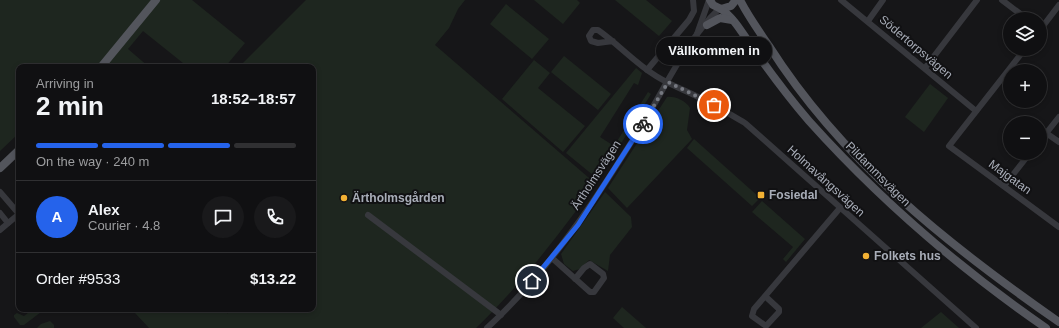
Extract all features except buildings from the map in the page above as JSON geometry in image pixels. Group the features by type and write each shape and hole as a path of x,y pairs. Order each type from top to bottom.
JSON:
{"main road":[{"path":"103,64 156,0"},
{"name":"Ärtholmsvägen","path":"709,0 713,5 720,9 731,6 736,0"},
{"name":"Pildammsvägen","path":"740,0 795,85 838,138 881,182 904,203 981,266 1059,322"},
{"name":"Pildammsvägen","path":"720,9 733,21 808,120 902,215 974,275 1046,328"},
{"path":"707,24 720,18 733,21"},
{"path":"0,168 16,153"}],"street":[{"path":"647,70 690,20 694,11 693,0"},
{"name":"Ärtholmsvägen","path":"696,36 709,0"},
{"name":"Södertorpsvägen","path":"841,0 976,111"},
{"path":"868,21 883,0"},
{"path":"925,68 977,0"},
{"path":"1002,0 1018,12"},
{"path":"1047,20 1059,5"},
{"name":"Ärtholmsvägen","path":"487,328 501,315 552,258 596,199 696,36 720,9"},
{"name":"Holmavångsvägen","path":"613,41 647,70 704,99 745,123 976,328"},
{"path":"976,111 1019,56"},
{"name":"Majgatan","path":"976,111 949,146 1059,227"},
{"path":"1047,132 1059,117"},
{"path":"1047,134 1059,142"},
{"path":"1004,186 1024,160"},
{"path":"0,192 16,211"},
{"path":"764,296 779,309 779,312 766,326 752,316 752,312 764,296 840,208"},
{"path":"0,214 8,223"},
{"path":"368,215 501,315"},
{"path":"0,230 16,216"},
{"path":"552,258 575,279 592,293 604,278 603,274 590,264 584,268 575,279"}],"shaded area":[{"path":"0,0 192,0 245,43 228,64 184,64 143,31 128,49 146,64 16,64 16,136 0,151"},
{"path":"306,0 465,0 458,9 449,28 435,45 596,184 524,277 493,312 476,328 149,328 135,313 316,312 316,64 242,64"},
{"path":"534,0 577,0 580,3 563,24"},
{"path":"615,0 646,0 672,21 659,36"},
{"path":"506,4 549,39 532,59 490,24"},
{"path":"564,56 611,94 598,110 551,72"},
{"path":"534,60 550,73 538,88 585,126 563,152 502,99"},
{"path":"636,68 642,73 638,85 634,83 600,137 614,146 648,92 651,94 599,180 566,153"},
{"path":"930,84 948,98 924,132 905,117"},
{"path":"667,97 673,97 680,100 686,103 690,108 687,130 692,139 627,208 608,188"},
{"path":"694,139 760,198 752,206 687,148"},
{"path":"605,192 631,217 632,227 610,255 608,271 589,260 580,269 573,271 564,264 561,254"},
{"path":"762,201 805,239 786,262 783,259 793,247 752,212"},
{"path":"622,307 646,328 624,328 613,318"},
{"path":"29,312 41,312 24,325 20,325 14,315 17,313 24,316"},
{"path":"941,312 959,328 921,328"},
{"path":"50,321 54,325 54,328 37,328 41,324"}],"way so far":[{"path":"643,124 668,82 714,105"}],"place":[{"name":"Vällkommen in","path":"714,105"},
{"name":"Fosiedal","path":"761,195"},
{"name":"Ärtholmsgården","path":"344,198"},
{"name":"Folkets hus","path":"866,256"}],"route":[{"path":"532,281 578,225 643,124"}]}
